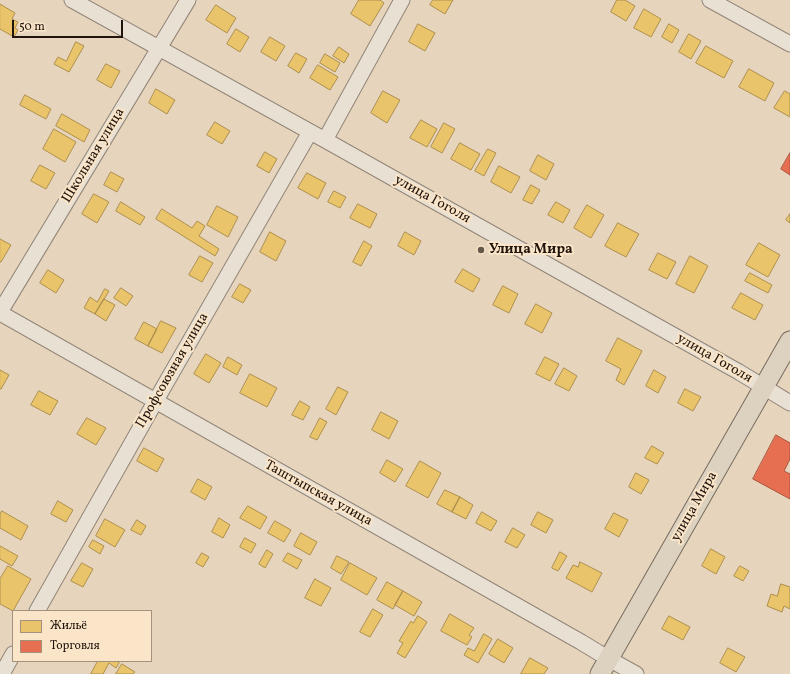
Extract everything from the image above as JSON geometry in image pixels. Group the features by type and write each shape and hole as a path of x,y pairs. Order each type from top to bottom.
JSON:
{"main road":[{"name":"улица Мира","path":"605,667 790,340"}],"street":[{"name":"улица Гоголя","path":"72,0 325,140 790,402"},
{"name":"Школьная улица","path":"0,313 188,0"},
{"path":"325,140 402,0"},
{"path":"710,0 790,44"},
{"name":"Профсоюзная улица","path":"38,610 310,132"},
{"name":"Таштыпская улица","path":"0,313 155,402 575,638 605,667 636,674"},
{"path":"3,672 12,656"}],"building: Жильё":[{"path":"359,0 380,0 384,3 370,26 351,14"},
{"path":"433,0 453,0 445,14 430,5"},
{"path":"617,0 625,0 635,6 626,21 611,12"},
{"path":"0,4 15,13 12,19 18,22 15,28 18,30 14,37 0,29"},
{"path":"216,5 236,18 227,33 206,20"},
{"path":"644,9 661,19 651,37 634,28"},
{"path":"418,24 435,33 425,51 409,42"},
{"path":"669,24 679,30 672,43 662,37"},
{"path":"236,29 249,37 240,52 227,44"},
{"path":"689,34 701,41 691,59 679,52"},
{"path":"270,37 285,46 276,61 261,52"},
{"path":"76,42 84,46 69,72 54,64 58,57 66,61"},
{"path":"706,46 733,61 724,78 696,63"},
{"path":"339,47 349,54 344,63 333,56"},
{"path":"296,53 307,59 299,73 288,66"},
{"path":"325,54 340,63 335,72 320,63"},
{"path":"106,64 120,71 111,88 97,80"},
{"path":"318,65 338,77 330,90 310,78"},
{"path":"749,69 774,83 765,101 739,87"},
{"path":"156,89 175,100 167,114 149,103"},
{"path":"383,91 400,100 387,123 371,113"},
{"path":"785,91 790,94 790,117 774,108"},
{"path":"25,95 51,109 46,119 20,105"},
{"path":"62,114 90,130 84,142 56,126"},
{"path":"421,120 437,129 427,147 410,138"},
{"path":"215,122 230,131 222,144 207,135"},
{"path":"444,123 455,129 442,153 431,147"},
{"path":"54,129 76,142 65,162 43,149"},
{"path":"460,143 480,154 471,170 451,159"},
{"path":"488,149 496,153 484,176 475,171"},
{"path":"265,152 277,159 269,173 257,166"},
{"path":"538,155 554,164 546,180 530,171"},
{"path":"40,165 55,173 46,189 31,181"},
{"path":"499,166 520,177 511,193 491,182"},
{"path":"111,172 124,179 117,192 104,185"},
{"path":"307,173 326,183 318,199 298,188"},
{"path":"531,185 540,190 532,204 523,200"},
{"path":"334,191 346,197 340,208 328,202"},
{"path":"94,194 109,202 97,223 82,214"},
{"path":"121,202 145,217 140,225 116,211"},
{"path":"556,202 570,210 563,223 548,215"},
{"path":"358,204 377,214 370,228 350,218"},
{"path":"587,205 604,215 591,238 574,228"},
{"path":"217,206 238,217 228,237 207,225"},
{"path":"162,209 192,228 197,221 205,226 199,236 219,249 215,256 156,219"},
{"path":"790,214 790,223 786,220"},
{"path":"618,223 639,234 626,257 605,246"},
{"path":"270,232 286,241 276,261 260,252"},
{"path":"405,232 421,241 414,255 398,246"},
{"path":"0,239 11,245 1,262 0,262"},
{"path":"364,241 372,246 361,266 353,262"},
{"path":"759,243 780,255 768,277 746,265"},
{"path":"658,253 676,262 667,279 649,270"},
{"path":"200,256 213,263 202,282 189,275"},
{"path":"690,256 708,266 694,293 676,284"},
{"path":"463,269 480,279 473,292 455,282"},
{"path":"48,270 64,280 56,293 40,283"},
{"path":"750,273 772,285 768,293 745,281"},
{"path":"240,284 251,290 243,303 232,297"},
{"path":"503,286 518,294 509,313 493,305"},
{"path":"121,288 133,296 126,306 114,298"},
{"path":"105,289 109,291 95,314 84,308 90,297 97,302"},
{"path":"741,293 763,305 755,320 732,308"},
{"path":"104,299 115,305 106,321 95,314"},
{"path":"536,304 552,313 542,333 525,324"},
{"path":"161,321 176,328 162,353 148,346"},
{"path":"144,322 157,329 148,346 135,339"},
{"path":"618,338 642,351 624,385 616,380 621,369 606,361"},
{"path":"206,354 221,363 209,383 194,374"},
{"path":"228,357 242,365 237,375 223,367"},
{"path":"545,357 559,364 550,381 536,374"},
{"path":"564,368 577,376 569,391 555,384"},
{"path":"0,370 9,375 1,389 0,389"},
{"path":"654,370 666,377 658,393 646,386"},
{"path":"250,374 277,388 267,407 240,393"},
{"path":"338,387 348,392 336,415 326,409"},
{"path":"685,389 701,397 693,411 678,403"},
{"path":"39,391 58,401 50,415 31,405"},
{"path":"300,401 310,407 303,420 292,415"},
{"path":"381,412 398,421 389,439 372,430"},
{"path":"87,418 106,428 96,445 77,434"},
{"path":"320,418 327,422 317,440 310,437"},
{"path":"652,446 664,453 657,464 645,458"},
{"path":"144,448 164,459 157,472 137,461"},
{"path":"387,460 403,469 395,482 380,473"},
{"path":"420,461 441,473 428,498 406,486"},
{"path":"636,473 649,480 641,494 629,487"},
{"path":"198,479 212,487 205,500 191,492"},
{"path":"445,490 460,497 452,512 437,504"},
{"path":"460,497 473,505 466,519 452,512"},
{"path":"58,501 73,510 66,522 51,514"},
{"path":"248,506 267,517 260,529 240,518"},
{"path":"2,511 28,526 21,540 0,528 0,515"},
{"path":"482,512 497,521 491,531 476,523"},
{"path":"538,512 553,520 546,533 531,525"},
{"path":"614,513 628,520 619,537 605,529"},
{"path":"219,518 230,525 223,538 212,532"},
{"path":"105,519 125,530 115,547 96,536"},
{"path":"137,520 146,526 141,535 131,530"},
{"path":"275,521 291,530 284,542 268,533"},
{"path":"513,528 525,535 517,548 505,542"},
{"path":"301,533 317,542 310,555 294,546"},
{"path":"245,538 256,544 251,553 240,547"},
{"path":"93,540 104,546 100,554 89,547"},
{"path":"0,546 18,556 12,566 0,559"},
{"path":"711,549 725,557 716,574 702,566"},
{"path":"267,550 273,554 265,568 259,564"},
{"path":"560,552 567,556 558,571 552,568"},
{"path":"202,553 209,557 203,567 196,563"},
{"path":"288,553 302,560 297,569 283,561"},
{"path":"337,556 349,562 341,574 331,568"},
{"path":"580,562 602,573 592,592 566,578 573,565 578,567"},
{"path":"82,563 93,569 83,587 71,581"},
{"path":"350,563 377,578 367,595 341,580"},
{"path":"8,566 31,579 14,610 0,604 0,579"},
{"path":"740,566 749,571 743,581 734,576"},
{"path":"315,579 331,588 321,606 305,598"},
{"path":"387,582 403,591 393,609 377,600"},
{"path":"781,584 790,587 790,609 784,606 782,612 767,606 771,594 777,596"},
{"path":"403,591 422,602 414,616 395,605"},
{"path":"373,609 383,615 370,637 360,632"},
{"path":"450,614 474,628 469,635 472,637 467,645 441,631"},
{"path":"418,616 427,622 405,658 397,653 403,643 399,641 411,621 413,623"},
{"path":"669,616 690,627 683,640 662,629"},
{"path":"484,634 492,639 478,663 464,655 468,648 474,651"},
{"path":"498,639 513,648 504,663 489,654"},
{"path":"728,648 745,657 736,672 720,663"},
{"path":"530,658 548,668 544,674 521,674"},
{"path":"97,662 119,662 116,668 109,663 103,674 91,674"},
{"path":"122,664 135,672 133,674 116,674"}],"building: Торговля":[{"path":"790,153 790,175 781,169"},
{"path":"776,435 790,443 790,459 784,471 790,474 790,499 753,479"}],"place":[{"name":"Улица Мира","path":"481,250"}]}
